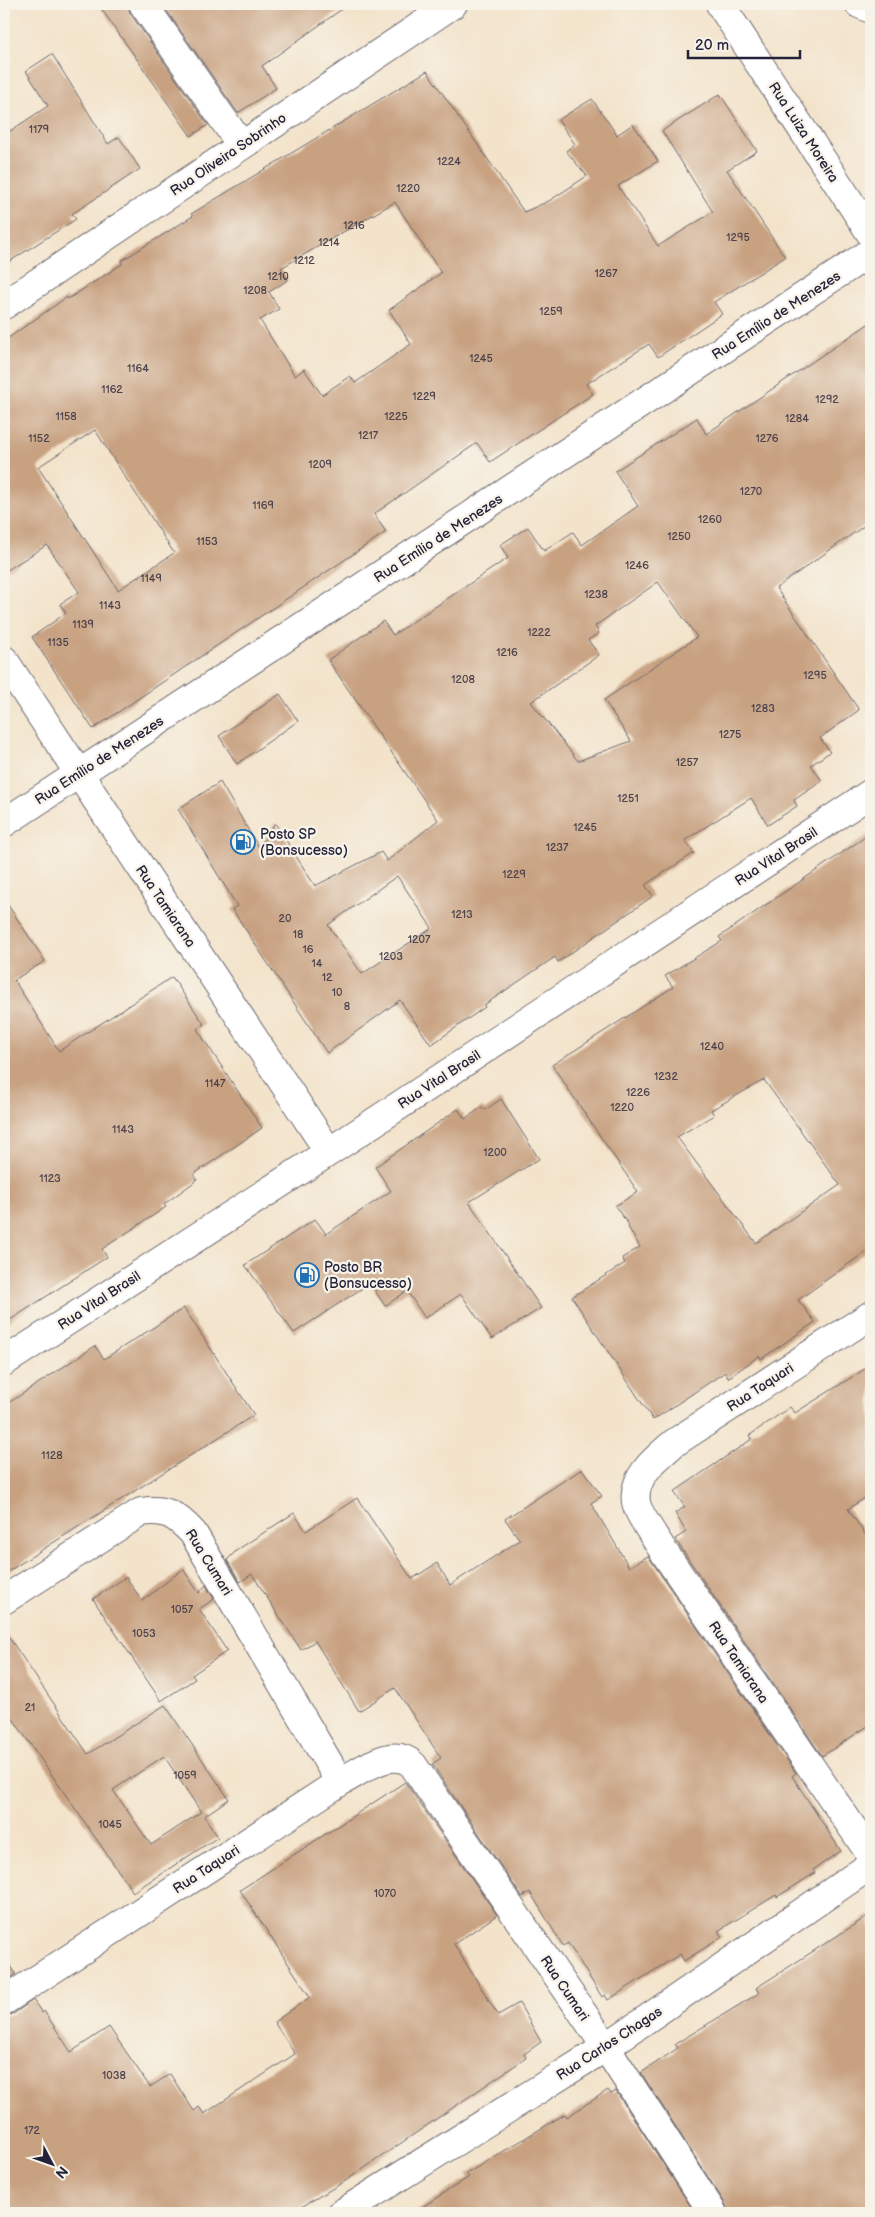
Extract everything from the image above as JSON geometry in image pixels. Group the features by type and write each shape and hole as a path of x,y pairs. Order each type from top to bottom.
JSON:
{"street":[{"path":"143,4 241,145"},
{"name":"Rua Luiza Moreira","path":"720,4 871,234"},
{"path":"859,4 871,9"},
{"name":"Rua Oliveira Sobrinho","path":"4,305 241,145 437,8"},
{"name":"Rua Emílio de Menezes","path":"4,823 871,252"},
{"name":"Rua Tamiarana","path":"4,660 329,1152"},
{"name":"Rua Vital Brasil","path":"4,1362 329,1152 871,793"},
{"name":"Rua Taquari","path":"651,1464 674,1443 871,1315"},
{"name":"Rua Tamiarana","path":"651,1464 637,1485 636,1503 664,1552 871,1855"},
{"name":"Rua Cumari","path":"4,1600 141,1512 155,1510 173,1514 193,1533 340,1782"},
{"name":"Rua Taquari","path":"4,2001 340,1782 386,1758 398,1757 406,1759 413,1765"},
{"name":"Rua Cumari","path":"413,1765 606,2047 713,2213"},
{"name":"Rua Carlos Chagas","path":"342,2213 606,2047 871,1865"}],"building":[{"path":"98,4 128,4 130,13 208,125 191,136"},
{"path":"162,4 349,4 262,66 276,88 238,113"},
{"path":"52,54 108,144 119,137 140,169 72,214 76,219 4,265 4,135 48,106 26,71"},
{"path":"427,71 524,212 549,201 587,176 566,151 575,144 558,120 592,99 617,135 633,124 658,161 618,186 658,246 713,212 662,131 720,94 757,151 727,170 785,257 714,302 722,314 658,357 649,344 586,384 593,394 490,462 477,443 374,514 386,532 93,729 32,637 66,613 60,604 79,592 47,545 4,572 4,341 67,297 68,299 122,264 121,261 193,216 191,214","holes":["395,202 441,273 389,310 411,344 355,383 350,376 322,395 304,369 295,376 260,320 279,309 269,292 288,280 281,268","95,430 174,553 118,590 38,467"]},
{"path":"871,322 871,521 776,588 859,710 820,738 830,752 811,765 822,781 794,800 797,806 768,825 751,798 685,840 694,853 645,885 653,896 558,962 555,957 484,1005 485,1007 431,1045 400,1000 327,1053 232,909 237,906 178,809 220,782 259,848 275,823 315,886 381,852 387,861 438,820 328,660 383,621 393,635 508,558 500,545 528,527 544,551 573,532 582,545 638,506 615,471 697,418 706,434","holes":["658,582 697,637 604,700 631,741 578,761 531,702 599,655 588,640 599,633 595,626","397,876 432,928 362,974 328,925"]},
{"path":"280,694 298,721 237,764 219,736"},
{"path":"871,833 871,1248 798,1300 815,1322 761,1359 759,1356 728,1378 725,1372 653,1420 572,1297 625,1263 622,1258 640,1247 628,1227 629,1225 615,1206 638,1192 552,1065 673,987 665,976 722,941 719,937","holes":["764,1080 840,1185 756,1243 677,1137 714,1115 711,1110"]},
{"path":"4,899 45,961 14,980 59,1051 172,977 204,1024 197,1029 262,1128 194,1174 197,1180 164,1204 166,1207 102,1249 107,1257 4,1324"},
{"path":"501,1099 539,1159 469,1202 541,1308 492,1339 461,1294 425,1318 407,1291 385,1306 370,1283 294,1333 245,1265 315,1219 326,1234 391,1191 375,1167 458,1109 465,1119 482,1107 485,1110"},
{"path":"184,1308 254,1415 4,1574 4,1406 95,1346 104,1359"},
{"path":"871,1365 871,1494 848,1509 871,1543 871,1724 822,1756 675,1539 686,1532 675,1513 685,1507 674,1492 752,1439 750,1435 790,1407 795,1413"},
{"path":"582,1469 602,1496 591,1503 629,1567 648,1556 796,1773 792,1776 841,1851 813,1870 815,1873 718,1931 722,1937 684,1961 680,1954 608,2000 605,1995 602,1997 568,1943 563,1946 530,1892 522,1897 432,1764 441,1758 395,1688 359,1711 315,1641 301,1650 252,1574 240,1582 227,1560 237,1550 294,1513 306,1531 357,1498 412,1579 437,1563 450,1585 520,1540 505,1519"},
{"path":"183,1569 199,1593 206,1585 214,1599 199,1609 227,1651 192,1675 195,1679 161,1701 93,1599 126,1577 142,1601"},
{"path":"4,1630 88,1754 165,1705 229,1799 204,1816 218,1837 133,1892 4,1706","holes":["164,1756 201,1812 151,1845 113,1790"]},
{"path":"405,1782 497,1915 454,1944 498,2015 519,2003 541,2042 524,2054 526,2058 347,2180 291,2213 4,2213 4,2016 13,2014 33,2000 42,2013 44,2011 71,2052 109,2027 150,2087 170,2074 194,2111 199,2107 204,2114 295,2054 274,2022 310,1997 240,1890"},
{"path":"871,1914 871,2213 728,2213 726,2205 641,2073 678,2048 675,2044 759,1993 756,1988"},
{"path":"4,1955 16,1974 4,1983"},
{"path":"608,2090 611,2094 616,2091 695,2213 413,2213 469,2177 466,2174 565,2114 567,2117"}],"place":[{"name":"Posto SP (Bonsucesso)","path":"243,842"},
{"name":"Posto BR (Bonsucesso)","path":"307,1275"}]}
